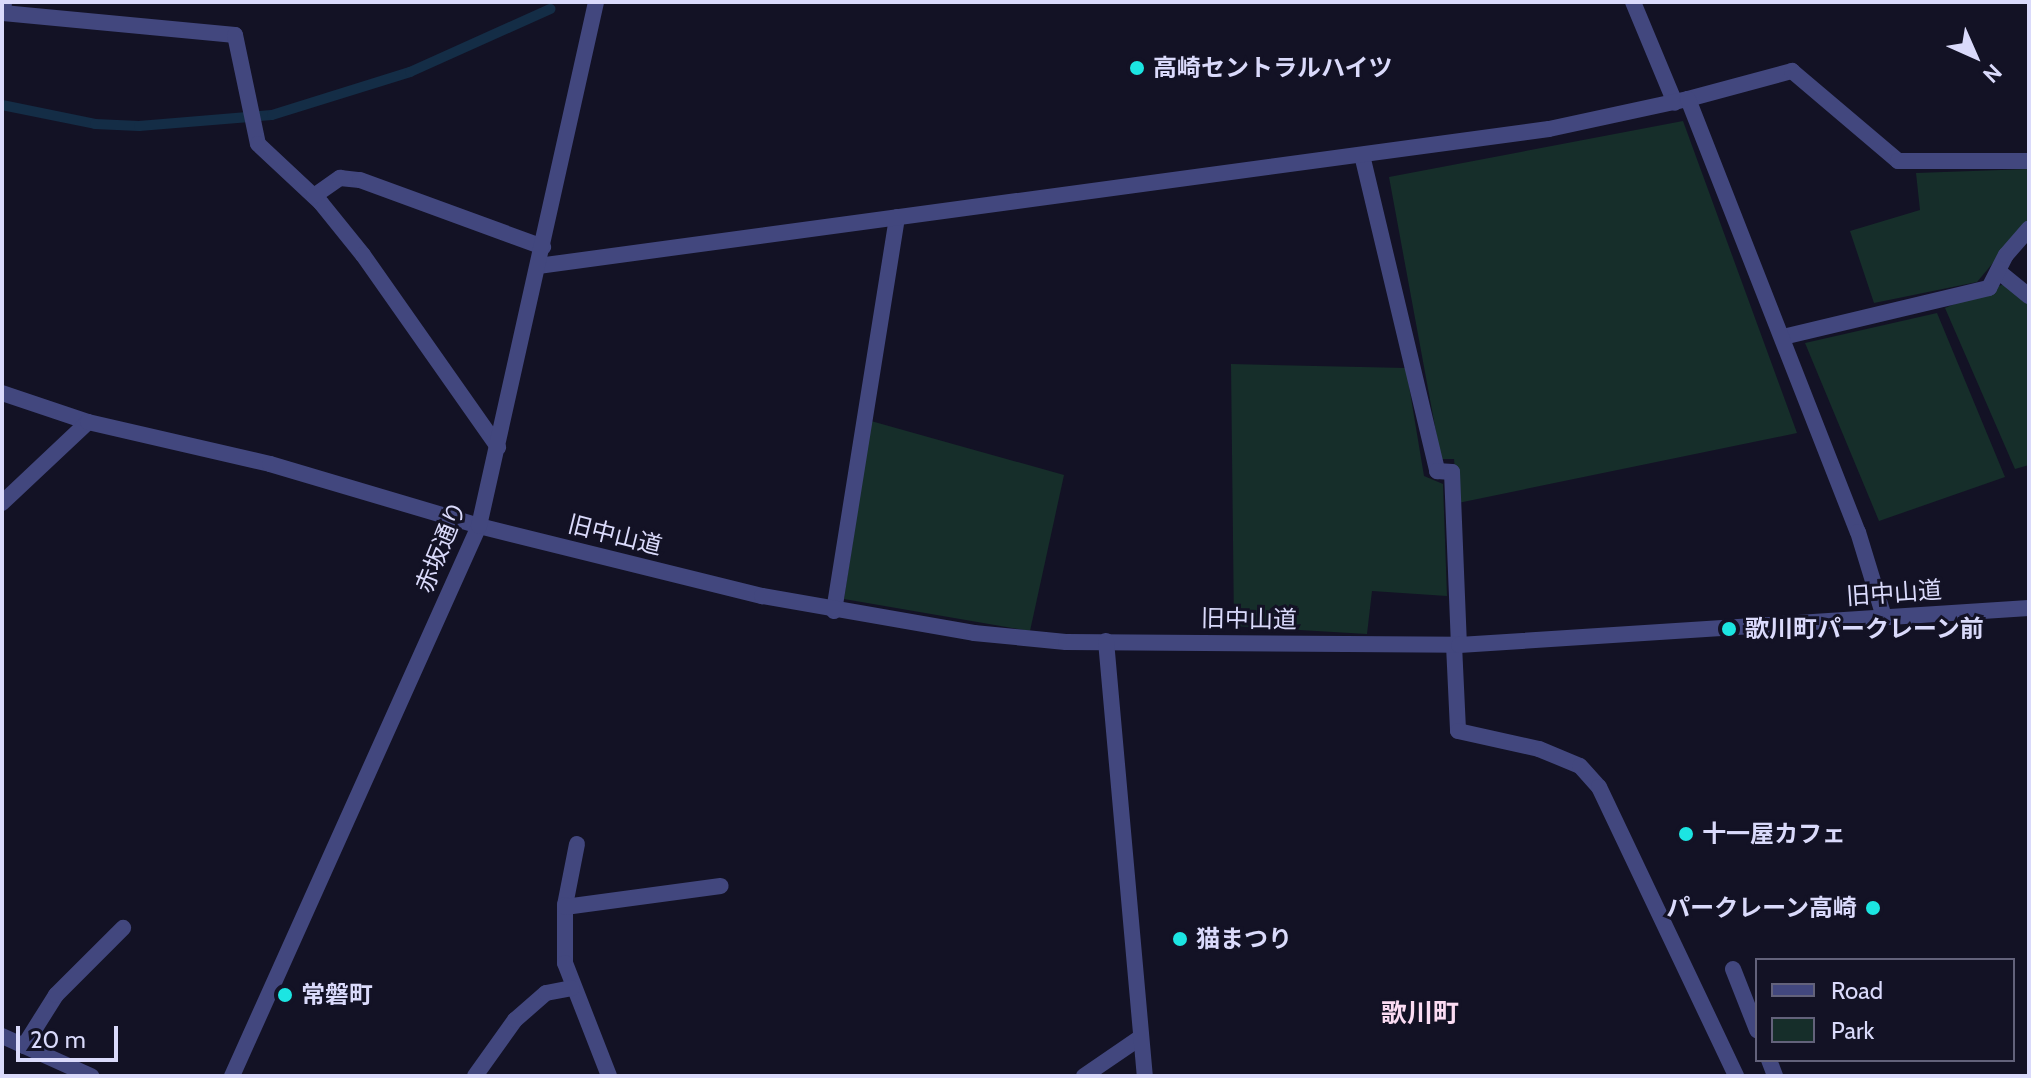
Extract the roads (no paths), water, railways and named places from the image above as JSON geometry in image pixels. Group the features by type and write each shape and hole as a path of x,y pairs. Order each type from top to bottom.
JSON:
{"street":[{"path":"4,2 3,13 235,35 258,144 314,196 363,255 498,447"},
{"name":"赤坂通り","path":"232,1076 479,526 596,2"},
{"path":"1633,2 1681,101 1783,337 1858,532 1884,617"},
{"path":"538,266 1549,129 1681,101 1792,71 1898,161 2029,161"},
{"path":"1362,155 1437,471 1452,472 1458,731 1551,754 1580,766 1599,787 1736,1076"},
{"path":"314,196 340,178 360,180 543,247"},
{"path":"834,611 897,217"},
{"path":"1783,337 1989,288 2029,229"},
{"path":"1998,271 2029,296"},
{"name":"旧中山道","path":"2,393 88,422 270,464 479,526 834,611 974,633 1106,641 1456,645 2029,608"},
{"path":"2,503 88,422"},
{"path":"1106,641 1138,1039 1145,1076"},
{"path":"577,844 562,934 572,988 609,1076"},
{"path":"565,907 721,886"},
{"path":"24,1046 56,995 123,928"},
{"path":"1733,969 1755,1025"},
{"path":"475,1076 515,1020 546,993 572,988"},
{"path":"2,1036 91,1076"},
{"path":"1084,1076 1138,1039"}],"waterway":[{"path":"2,105 95,124 139,126 272,115 410,72 550,9"}],"place":[{"name":"高崎セントラルハイツ","path":"1137,68"},
{"name":"歌川町パークレーン前","path":"1729,629"},
{"name":"十一屋カフェ","path":"1686,834"},
{"name":"パークレーン高崎","path":"1873,908"},
{"name":"猫まつり","path":"1180,939"},
{"name":"常磐町","path":"285,995"}],"district":[{"name":"歌川町","path":"1420,1014"}]}
